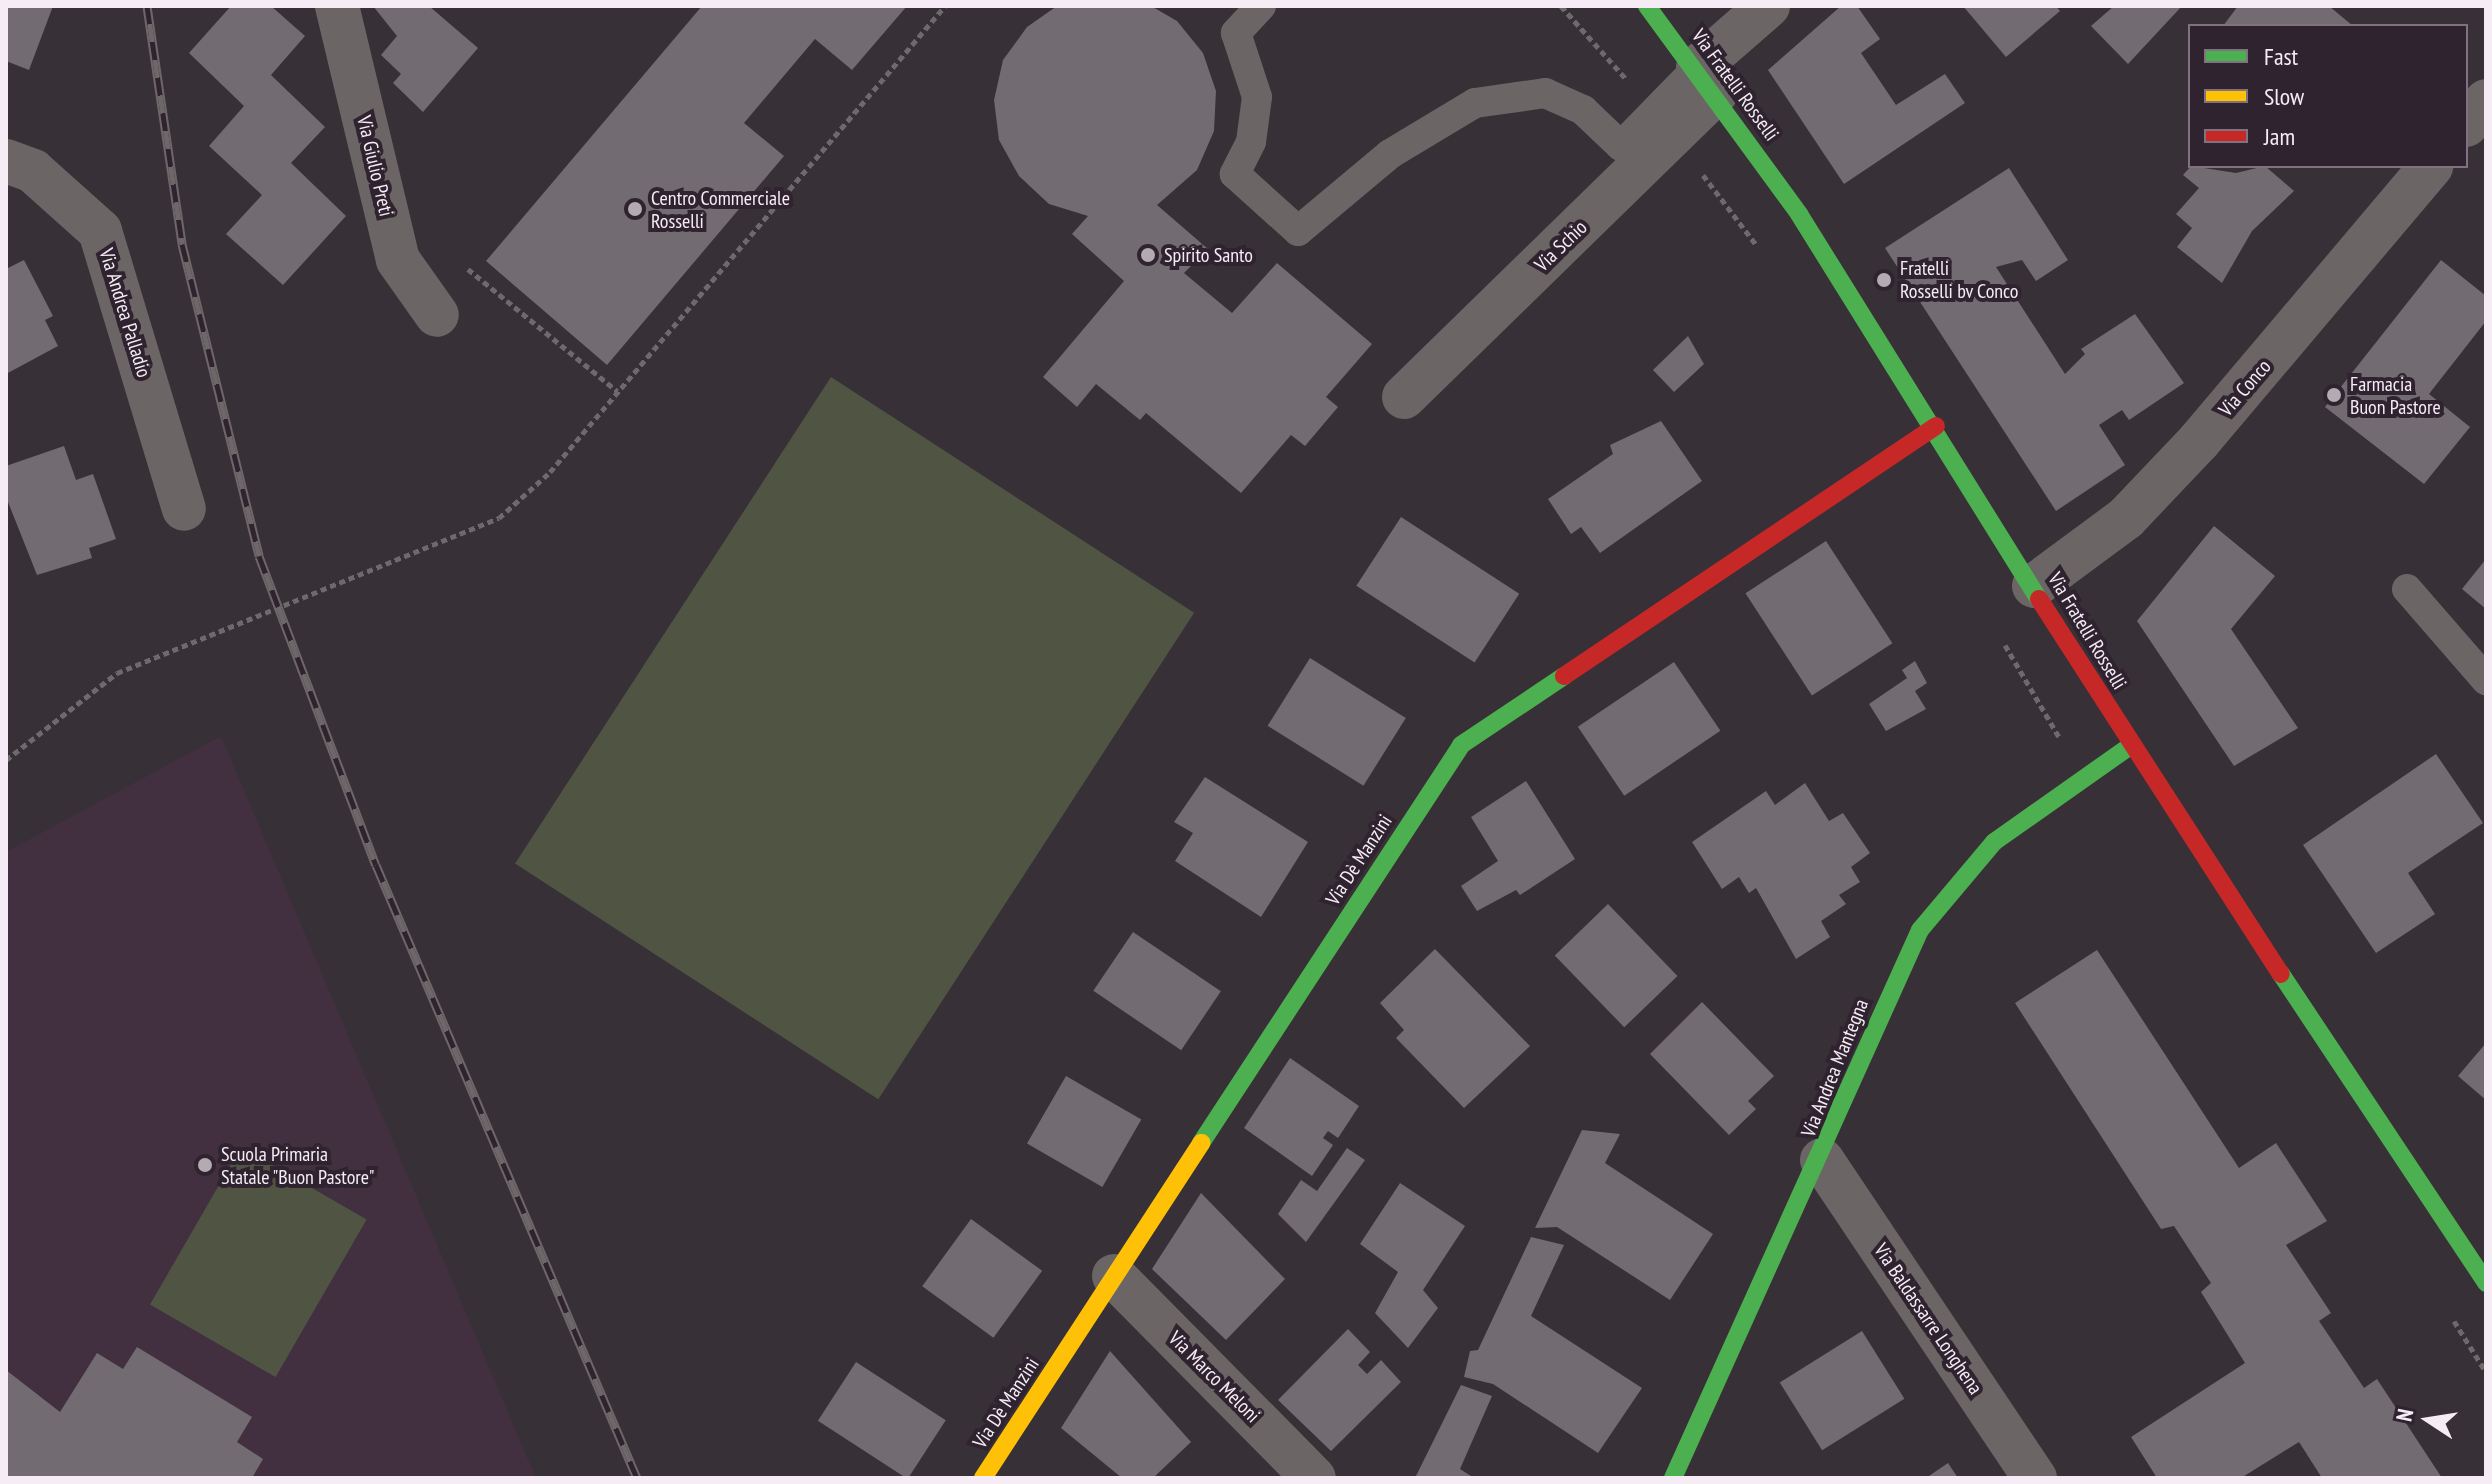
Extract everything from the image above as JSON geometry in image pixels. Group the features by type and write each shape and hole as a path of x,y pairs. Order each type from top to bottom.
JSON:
{"street":[{"name":"Via Giulio Preti","path":"337,6 398,260 437,315"},
{"name":"Via Fratelli Rosselli","path":"1647,6 1707,80 1936,426 2130,746 2486,1283"},
{"name":"Via Schio","path":"1404,397 1707,80 1768,6"},
{"path":"2468,123 2486,101"},
{"name":"Via Andrea Palladio","path":"6,161 33,171 100,231 184,509"},
{"name":"Via Conco","path":"2034,586 2136,507 2429,168"},
{"name":"Via Dè Manzini","path":"983,1478 1461,745 1936,426"},
{"name":"Via Andrea Mantegna","path":"1673,1478 1822,1160 1876,1021 1948,890 2038,804 2130,746"},
{"name":"Via Baldassarre Longhena","path":"1822,1160 2035,1478"},
{"name":"Via Marco Meloni","path":"1114,1276 1314,1478"}],"lane":[{"path":"1261,6 1236,33 1257,97 1251,142 1235,174 1298,231 1390,154 1475,103 1545,93 1583,110 1621,146 1707,80"},
{"path":"2407,589 2486,680"}],"path":[{"path":"6,760 117,673 499,518 550,472 945,6"},
{"path":"458,261 617,391"}],"shaded area":[{"name":"Scuola Primaria Statale \"Buon Pastore\"","path":"221,736 536,1478 6,1478 6,852"}],"green space":[{"path":"831,377 1194,613 878,1099 515,863"},
{"path":"241,1147 367,1220 276,1377 150,1305"}],"building":[{"path":"6,6 53,6 29,70 6,61"},
{"path":"231,6 271,6 305,36 271,75 325,127 291,163 346,216 283,285 226,234 262,195 209,146 244,106 189,53"},
{"path":"373,6 429,6 478,48 423,112 393,83 401,74 381,55 397,36"},
{"name":"Centro Commerciale Rosselli","path":"702,6 907,6 852,70 815,39 744,123 784,156 607,365 486,261"},
{"name":"Spirito Santo","path":"1057,6 1151,6 1177,21 1203,53 1216,91 1214,131 1197,170 1157,205 1208,249 1184,273 1232,313 1277,263 1372,344 1326,397 1338,407 1305,446 1291,435 1241,493 1146,413 1140,420 1096,384 1077,407 1043,377 1124,281 1072,234 1088,216 1049,204 1019,176 999,140 994,100 1003,60 1027,27"},
{"path":"1841,6 1857,6 1880,39 1861,53 1896,105 1945,74 1965,103 1844,184 1768,70"},
{"path":"1963,6 2056,6 2060,11 2006,57"},
{"path":"2114,6 2182,6 2128,64 2091,26"},
{"path":"2238,6 2329,6 2351,24 2224,24"},
{"path":"2009,168 2068,260 2036,281 2022,260 1996,267 2065,374 2085,354 2081,349 2135,314 2184,383 2129,420 2122,410 2099,425 2125,465 2056,511 1885,248"},
{"path":"2189,168 2236,173 2267,168 2294,191 2252,231 2222,283 2177,247 2192,228 2176,214 2199,188 2183,175"},
{"path":"24,260 53,316 45,320 58,346 6,374 6,269"},
{"path":"2441,260 2486,296 2486,321 2429,394 2470,427 2424,484 2325,407"},
{"path":"1688,336 1704,364 1674,392 1653,370"},
{"path":"1661,421 1702,481 1600,553 1581,527 1571,534 1548,499 1613,454 1610,445"},
{"path":"64,446 76,480 93,474 116,539 89,548 92,558 37,575 6,497 6,466"},
{"path":"1401,517 1519,594 1475,663 1356,586"},
{"path":"2214,526 2275,576 2231,629 2298,728 2234,766 2137,621"},
{"path":"1826,541 1892,643 1812,696 1745,593"},
{"path":"2486,559 2486,609 2462,589"},
{"path":"1310,658 1406,718 1363,786 1268,726"},
{"path":"1915,661 1927,683 1915,691 1926,709 1886,731 1869,704 1907,678 1902,670"},
{"path":"1674,662 1720,731 1624,796 1578,727"},
{"path":"2436,754 2483,823 2408,873 2435,914 2376,953 2303,845"},
{"path":"1205,777 1308,842 1261,917 1175,861 1193,833 1174,822"},
{"path":"1526,781 1575,859 1520,895 1516,890 1477,911 1461,886 1498,861 1471,817"},
{"path":"1805,783 1829,821 1843,813 1870,853 1851,867 1860,882 1839,895 1846,904 1821,921 1830,937 1796,959 1756,888 1749,893 1739,877 1722,889 1692,842 1766,791 1775,805"},
{"path":"1608,904 1677,976 1624,1027 1555,955"},
{"path":"1133,932 1221,991 1181,1050 1093,991"},
{"path":"1435,949 1530,1046 1464,1108 1396,1038 1404,1030 1380,1003"},
{"path":"2097,950 2239,1168 2276,1143 2327,1221 2286,1245 2331,1313 2319,1321 2364,1388 2377,1379 2442,1478 2322,1478 2299,1442 2241,1478 2157,1478 2131,1437 2245,1363 2201,1292 2211,1283 2174,1226 2161,1229 2015,1003"},
{"path":"1702,1002 1774,1076 1748,1101 1756,1109 1729,1135 1650,1054"},
{"path":"2486,1043 2486,1100 2458,1076"},
{"path":"1290,1058 1359,1106 1338,1138 1328,1131 1323,1138 1333,1145 1312,1176 1244,1128"},
{"path":"1066,1076 1141,1120 1102,1187 1027,1144"},
{"path":"1582,1130 1620,1134 1605,1163 1713,1234 1670,1300 1557,1227 1535,1228"},
{"path":"1347,1148 1365,1160 1306,1242 1278,1214 1301,1180 1317,1191"},
{"path":"1400,1183 1465,1226 1423,1290 1438,1308 1408,1348 1375,1313 1398,1272 1360,1244"},
{"path":"1201,1193 1285,1279 1226,1340 1152,1269"},
{"path":"971,1219 1042,1271 993,1338 922,1286"},
{"path":"1531,1237 1564,1245 1531,1316 1642,1388 1598,1453 1493,1384 1464,1377 1470,1351 1478,1350"},
{"path":"1348,1329 1370,1352 1358,1365 1367,1374 1381,1360 1401,1382 1331,1451 1278,1400"},
{"path":"1862,1331 1904,1399 1822,1450 1780,1382"},
{"path":"137,1347 252,1417 237,1442 263,1459 252,1478 6,1478 6,1370 60,1412 97,1353 123,1369"},
{"path":"1110,1351 1191,1442 1153,1478 1122,1478 1061,1428"},
{"path":"856,1362 946,1420 908,1478 818,1421"},
{"path":"1461,1385 1492,1396 1460,1469 1474,1478 1415,1478"},
{"path":"1948,1463 1958,1478 1926,1478"}],"railway":[{"path":"147,6 182,244 259,556 376,865 637,1478"}],"traffic: fast":[{"path":"1647,6 1799,214 2039,599"},
{"path":"1201,1143 1461,745 1564,676"},
{"path":"1673,1478 1920,930 1994,842 2130,746"},
{"path":"2281,974 2486,1283"}],"traffic: slow":[{"path":"983,1478 1201,1143"}],"traffic: jam":[{"path":"1564,676 1936,426"},
{"path":"2039,599 2281,974"}],"place":[{"name":"Centro Commerciale Rosselli","path":"635,209"},
{"name":"Spirito Santo","path":"1148,255"},
{"name":"Fratelli Rosselli bv Conco","path":"1884,280"},
{"name":"Farmacia Buon Pastore","path":"2334,395"},
{"name":"Scuola Primaria Statale \"Buon Pastore\"","path":"205,1165"}]}
